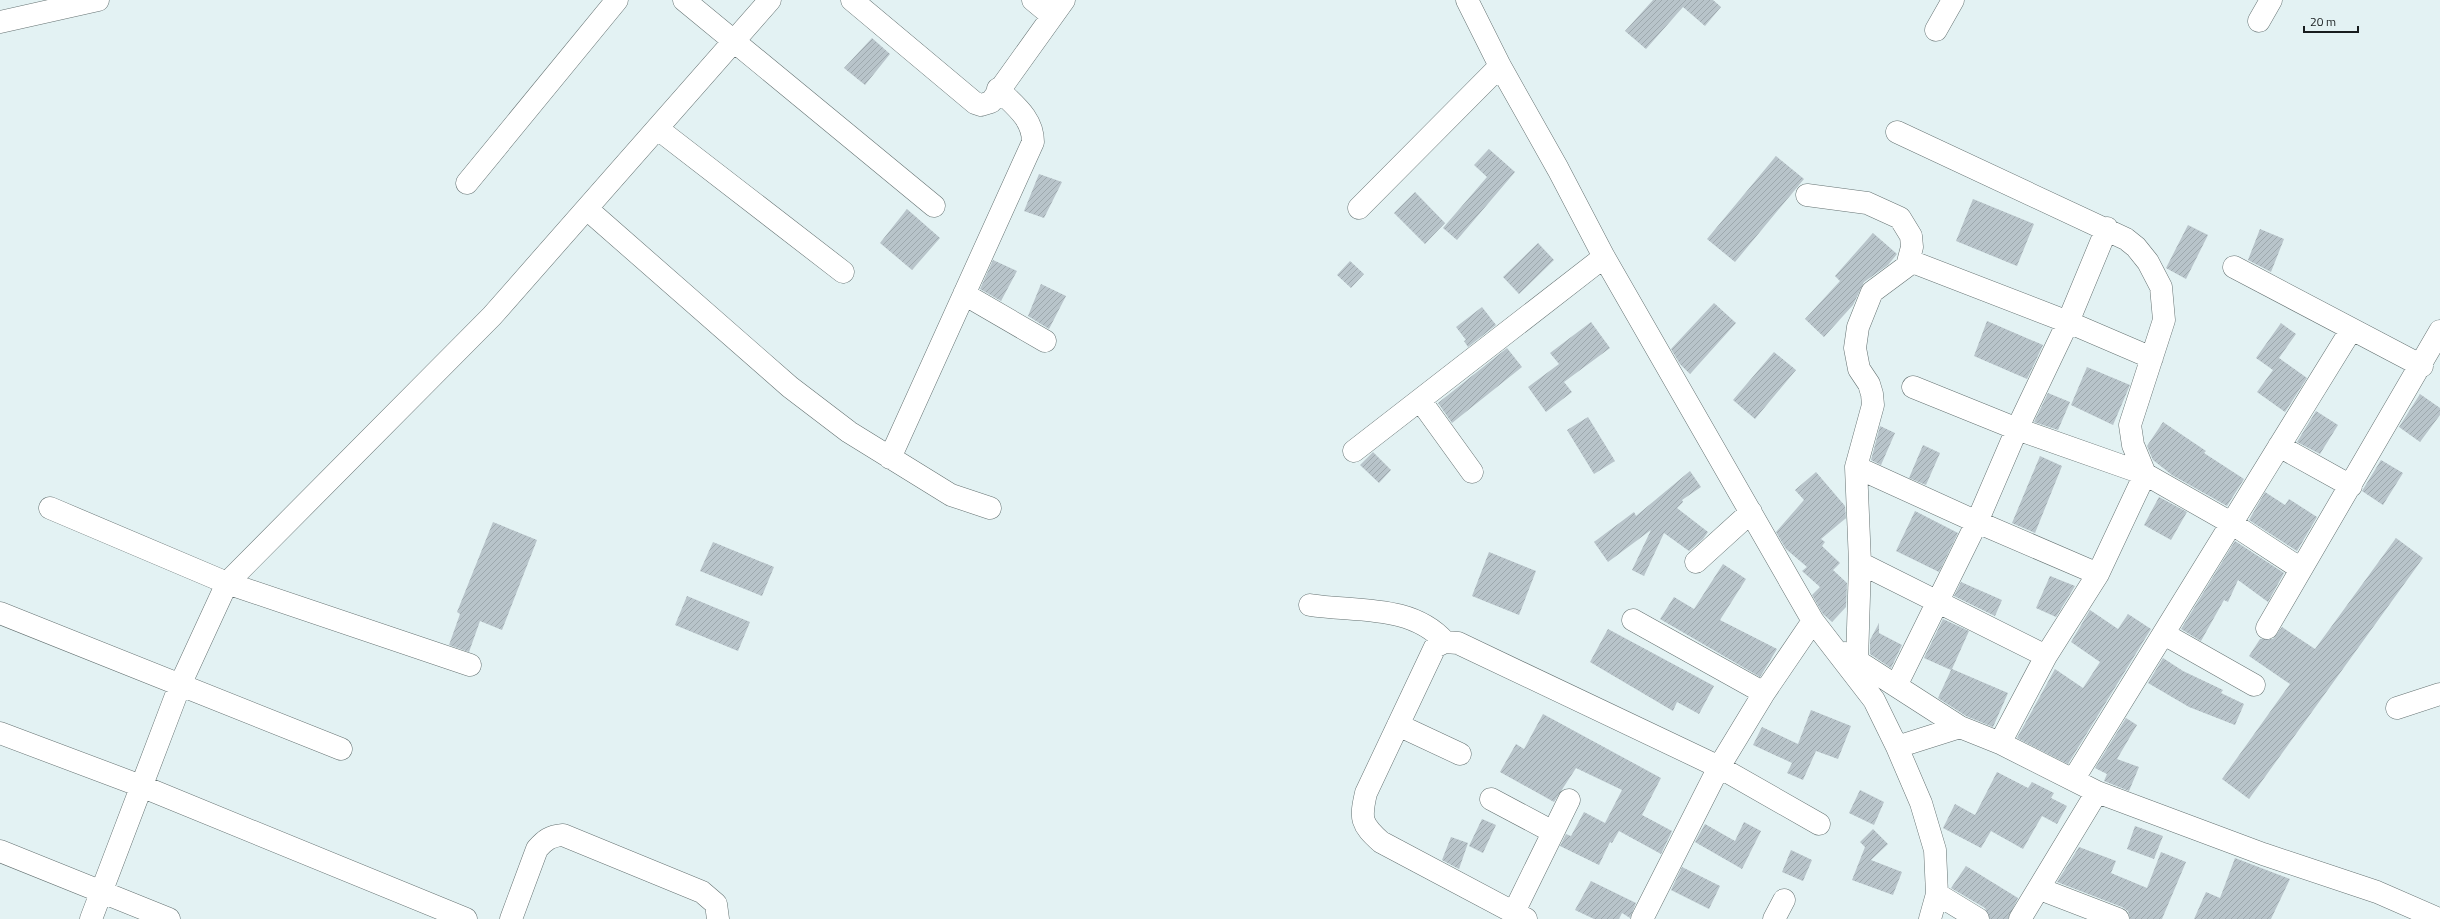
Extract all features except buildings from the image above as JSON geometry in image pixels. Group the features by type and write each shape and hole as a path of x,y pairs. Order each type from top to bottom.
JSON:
{"street":[{"path":"0,22 98,0"},
{"path":"468,183 617,0"},
{"path":"684,0 934,206"},
{"path":"91,919 180,685 227,583 492,316 770,0"},
{"path":"852,0 975,103 981,105 986,104 998,89 1058,8 1033,0"},
{"path":"1467,0 1500,66 1558,169 1604,257 1752,512 1813,621 1834,646 1874,700 1897,747 1921,803 1935,850 1937,894 1930,919"},
{"path":"1936,30 1953,0"},
{"path":"2259,21 2271,0"},
{"path":"1359,208 1500,66"},
{"path":"890,458 1033,142 1033,131 1030,122 998,89"},
{"path":"658,129 844,272"},
{"path":"1897,132 2107,228 2136,247 2161,287 2164,320 2135,405 2130,425 2133,445 2145,474 2098,574 2046,656 2000,743"},
{"path":"1807,195 1867,203 1900,218 1911,236 1910,261 1902,271 1872,292 1858,327 1854,348 1859,369 1870,389 1873,405 1856,466 1860,563 1857,661"},
{"path":"587,209 790,387 849,432 951,495 990,508"},
{"path":"1897,684 1939,602 1977,522 2017,429 2068,322 2107,228"},
{"path":"1354,451 1604,257"},
{"path":"1910,261 2068,322 2152,358"},
{"path":"2234,267 2351,330 2422,366"},
{"path":"964,294 1045,341"},
{"path":"2073,780 2351,330"},
{"path":"2267,628 2422,366 2440,331"},
{"path":"1913,387 2017,429 2145,474 2231,523 2301,569"},
{"path":"1420,400 1472,472"},
{"path":"2279,446 2350,486"},
{"path":"1856,466 1977,522 2098,574"},
{"path":"50,508 227,583 470,665"},
{"path":"1696,562 1752,512"},
{"path":"1860,563 2046,656"},
{"path":"1310,605 1338,609 1386,611 1434,630 1445,642"},
{"path":"0,613 341,749"},
{"path":"1633,620 1764,693"},
{"path":"1642,919 1719,767 1764,693 1813,621"},
{"path":"2164,634 2254,685"},
{"path":"1569,800 1553,832 1520,916 1381,842 1365,828 1361,812 1366,793 1435,647 1445,642 1458,643 1719,767 1819,824"},
{"path":"1834,646 1897,684 1960,727 2000,743 2097,792 2263,854 2378,892 2439,919"},
{"path":"2397,708 2440,694"},
{"path":"1398,725 1460,754"},
{"path":"1897,747 1960,727"},
{"path":"0,733 142,786 466,919"},
{"path":"2020,919 2040,889 2097,792"},
{"path":"1491,799 1553,832"},
{"path":"511,919 537,849 544,841 552,836 562,835 702,892 716,904 718,919"},
{"path":"0,851 169,919"},
{"path":"2040,889 2113,915 2118,919"},
{"path":"1937,894 1978,919"}]}
